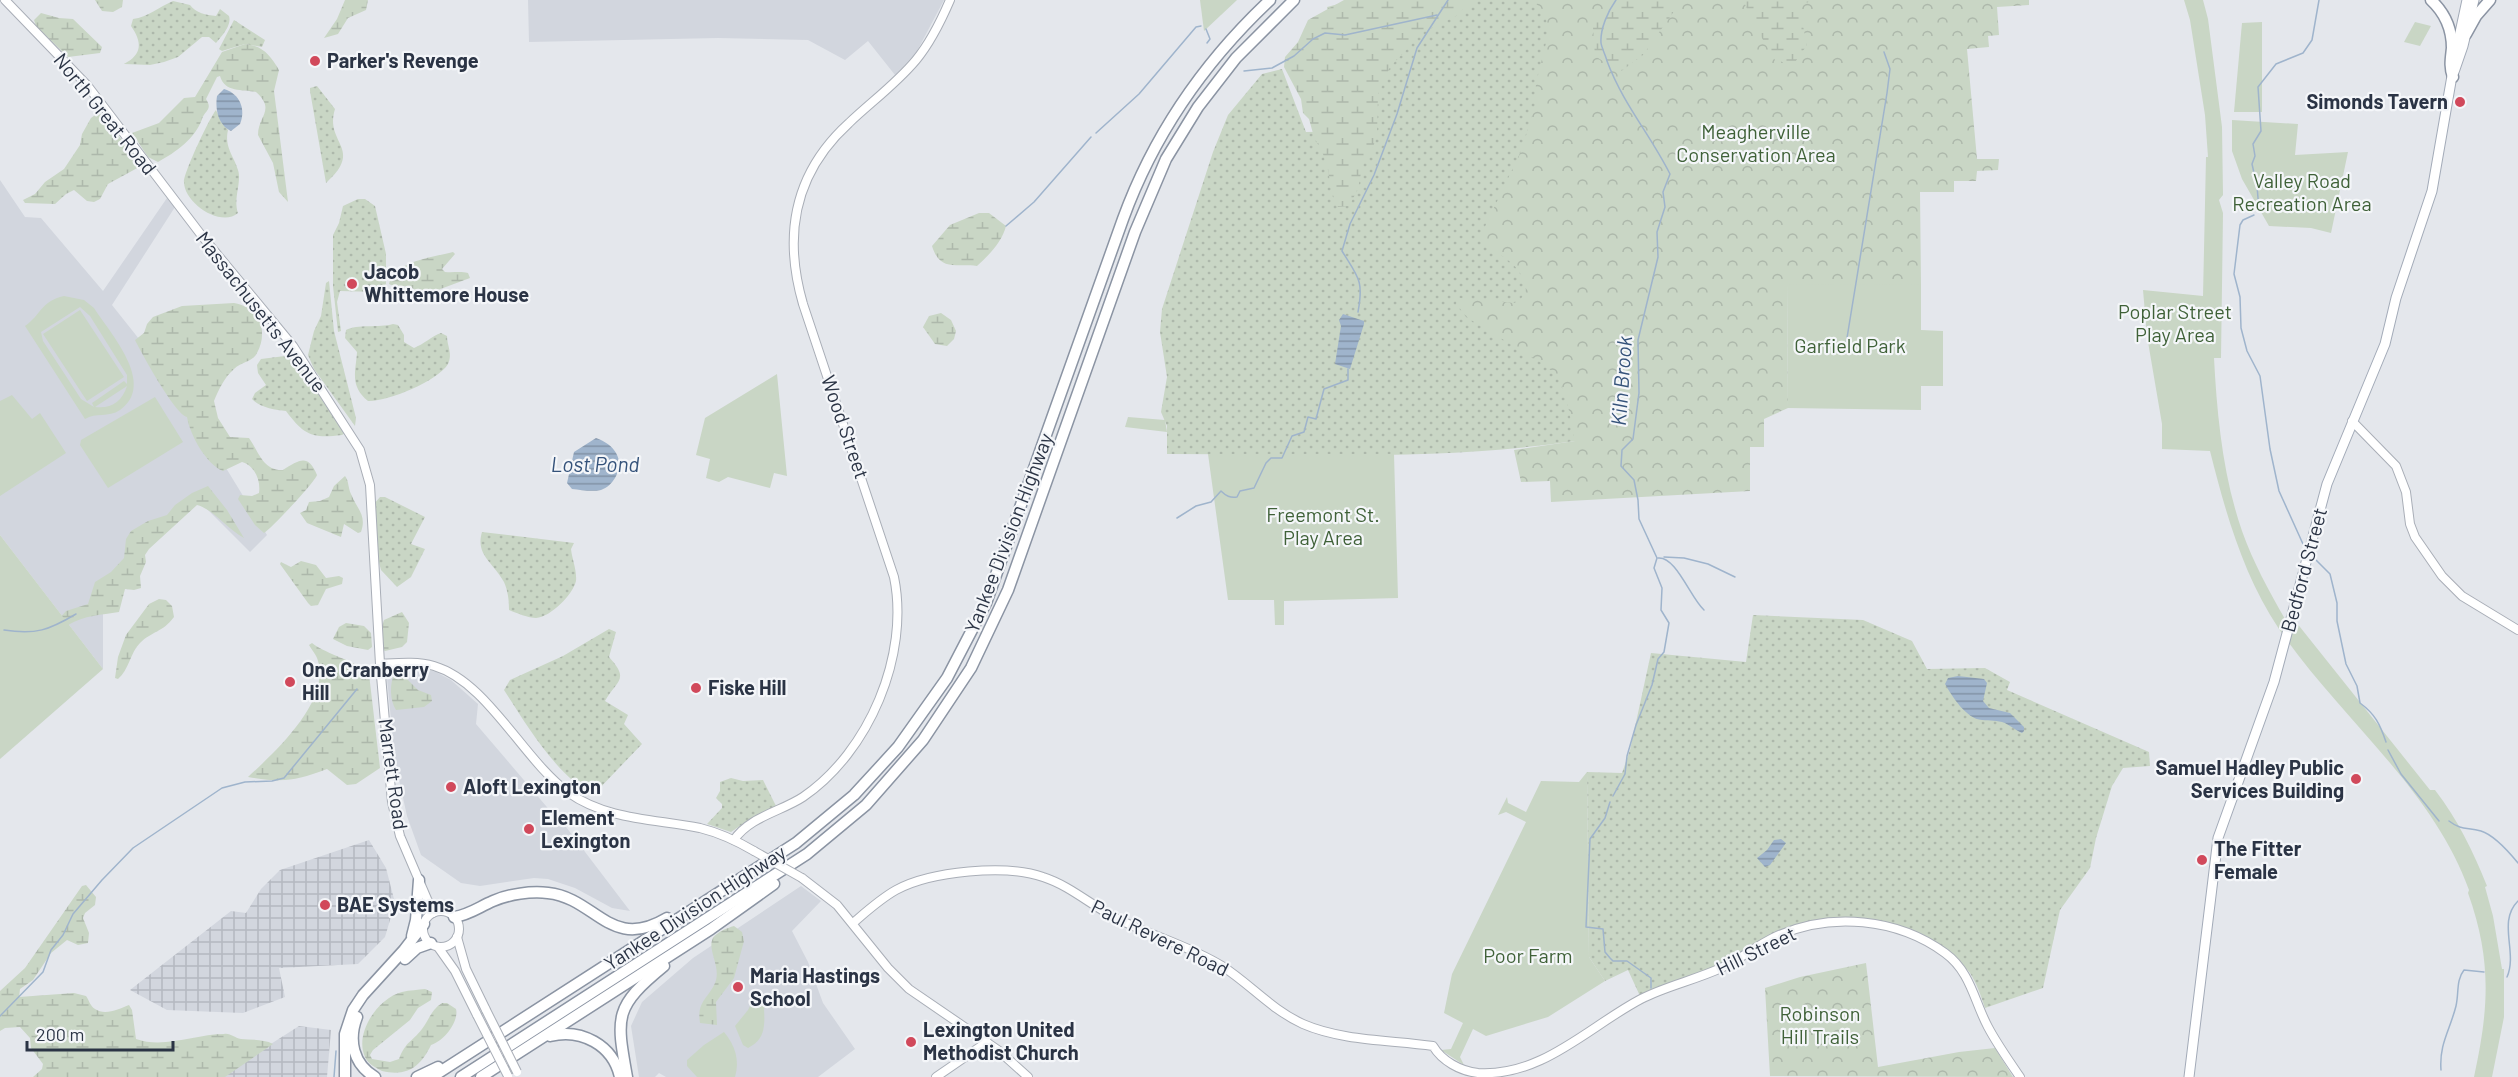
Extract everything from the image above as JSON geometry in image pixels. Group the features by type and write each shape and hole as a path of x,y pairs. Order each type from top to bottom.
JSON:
{"highway":[{"name":"Yankee Division Highway","path":"432,1077 796,843 847,802 892,754 937,694 966,645 993,585 1120,228 1145,165 1175,113 1201,75 1228,42 1270,0"},
{"name":"Yankee Division Highway","path":"461,1077 796,862 852,818 893,777 929,733 961,685 993,626 1015,573 1135,232 1162,167 1183,129 1213,86 1253,39 1294,0"},
{"path":"2431,0 2441,10 2449,25 2452,46 2450,70 2454,75"},
{"path":"2466,34 2476,16 2490,0"},
{"path":"481,1077 695,940 772,886 796,862"},
{"path":"406,948 416,924 419,880"},
{"path":"454,917 465,915 503,897 539,892 560,896 608,923 633,930 651,927 670,916 698,906"},
{"path":"345,1077 345,1036 353,1010 363,994 406,948 424,924"},
{"path":"627,1077 619,1031 625,1006 641,985 695,940"},
{"path":"375,1077 360,1064 354,1052 352,1032 358,1015 369,999 414,950 434,945"},
{"path":"541,1039 569,1034 592,1040 608,1053 620,1077"},
{"path":"417,1077 430,1070 456,1062"}],"main road":[{"name":"Bedford Street","path":"2454,75 2454,62 2467,0"},
{"name":"Bedford Street","path":"2190,1077 2218,838 2274,682 2327,484 2385,344 2396,298 2432,191 2454,75 2474,0"}],"street":[{"name":"North Great Road","path":"5,0 87,85 177,204"},
{"name":"Wood Street","path":"734,840 748,826 806,795 837,767 866,725 892,661 898,619 894,577 800,295 794,266 794,226 801,194 815,164 846,125 905,73 918,58 950,0"},
{"name":"Massachusetts Avenue","path":"177,204 292,346 351,433 362,455 369,485 380,664"},
{"path":"2352,421 2396,466 2406,492 2415,537 2442,576 2462,596 2518,630"},
{"path":"380,664 429,665 460,679 485,703 547,774 581,801 615,814 692,826 734,840 802,878 828,896 853,923 888,968 909,989 987,1042 1028,1077"},
{"name":"Marrett Road","path":"380,664 392,802 400,836 433,913"},
{"name":"Paul Revere Road","path":"853,923 892,892 925,879 995,871 1031,874 1055,882 1120,920 1212,960 1242,979 1278,1011 1303,1024 1339,1034 1433,1046 1442,1057"},
{"path":"508,1077 455,971 424,934 424,924 433,913 446,912 454,917 459,926 457,937 466,969 518,1074"},
{"name":"Hill Street","path":"1442,1057 1459,1068 1475,1072 1500,1072 1527,1067 1549,1057 1641,999 1725,967 1777,936 1813,926 1865,921 1891,926 1915,936 1953,960 1970,983 1988,1027 2020,1077"},
{"path":"434,945 449,945 457,937"},
{"path":"936,1077 987,1042"}],"shaded area":[{"path":"528,0 944,0 916,53 895,75 868,41 845,60 808,40 718,38 529,42"},
{"path":"0,180 25,217 41,218 103,291 167,198 175,207 112,305 174,383 267,535 250,552 194,496 103,583 103,669 0,535"},
{"path":"417,667 436,672 451,680 478,704 476,724 558,820 560,819 630,911 612,908 575,888 548,879 534,878 480,886 461,883 421,855 407,816 395,761 386,668"},
{"path":"369,840 386,868 395,903 385,937 358,964 279,968 285,997 243,1013 167,1010 130,990 231,911 246,913 261,889 280,870"},
{"name":"Maria Hastings School","path":"801,886 821,901 792,931 808,962 823,1003 855,1049 818,1077 666,1077 659,1073 655,1077 639,1077 631,1026 642,1002 693,958"},
{"path":"299,1026 331,1030 327,1077 219,1077"}],"green space":[{"path":"95,0 123,0 122,7 113,12 102,11"},
{"path":"345,0 368,0 366,10 348,18 338,34 324,38 337,19"},
{"path":"1200,0 1237,0 1204,31"},
{"path":"1344,0 1473,0 1456,16 1423,32 1390,67 1378,94 1377,135 1372,150 1363,162 1358,189 1349,206 1338,207 1332,195 1323,154 1314,137 1309,119 1303,113 1301,99 1284,67 1285,57 1298,42 1308,20"},
{"path":"1354,0 1603,0 1611,149 1575,441 1423,454 1167,454 1167,426 1161,412 1167,377 1160,332 1162,309 1213,152 1228,115 1262,74 1282,69 1306,132 1350,131 1327,7"},
{"name":"Meagherville Conservation Area","path":"1532,0 2029,0 2029,5 1997,7 1999,35 1988,36 1989,47 1967,49 1977,159 1999,159 1998,170 1977,171 1976,181 1954,181 1954,192 1920,192 1921,285 1787,285 1788,408 1764,419 1764,447 1750,447 1750,491 1551,502 1550,481 1521,482 1514,450 1575,441 1566,396 1557,376 1545,365 1466,317 1456,303 1460,298 1514,303 1520,300 1526,291 1521,274 1516,268 1482,243 1480,237 1522,149 1535,105 1536,83 1549,31 1544,11"},
{"path":"1610,0 1682,0 1643,55 1620,72 1595,56 1593,27"},
{"path":"1743,0 1812,0 1799,7 1807,45 1793,65 1775,60"},
{"name":"Poplar Street Play Area","path":"2184,0 2203,0 2208,19 2222,127 2223,195 2219,200 2223,213 2221,358 2214,358 2222,446 2235,510 2251,554 2285,619 2296,622 2430,790 2435,790 2458,824 2476,860 2487,886 2485,887 2493,916 2502,969 2504,969 2504,1017 2492,1077 2474,1077 2485,1006 2484,962 2469,890 2453,853 2433,819 2409,786 2303,661 2266,608 2237,543 2210,451 2162,449 2162,424 2147,336 2143,290 2203,296 2206,157 2208,157 2205,115 2190,20"},
{"path":"173,1 190,5 198,12 209,15 216,16 220,9 229,16 228,27 216,43 209,37 202,37 178,57 164,62 150,65 124,64 135,56 139,47 131,26 133,19 149,14"},
{"path":"41,13 73,19 102,47 100,53 68,57 36,26 34,20"},
{"path":"234,20 265,40 262,47 245,44 222,51 219,49"},
{"path":"2262,22 2262,112 2234,112 2242,23"},
{"path":"2415,22 2431,26 2420,46 2404,42"},
{"path":"245,44 265,52 279,70 274,91 288,202 279,192 273,163 258,135 265,109 262,98 256,92 230,88 220,76 217,77 206,99 209,108 195,133 171,154 158,162 148,157 132,133 159,123 184,98 195,97 222,52"},
{"path":"317,86 335,109 334,130 343,153 342,162 337,171 326,183 310,91 310,88"},
{"path":"216,110 228,130 228,146 239,175 236,202 238,213 231,217 213,215 205,211 190,198 184,182 198,145"},
{"path":"99,112 141,166 108,184 100,199 94,202 87,201 74,190 55,204 25,203 23,200 35,194 45,182 64,169 80,145 82,134 91,118"},
{"name":"Valley Road Recreation Area","path":"2232,120 2298,124 2295,155 2348,152 2331,233 2311,228 2269,226 2242,179 2232,151"},
{"path":"358,199 365,199 375,206 386,254 386,284 378,292 340,291 337,302 341,331 338,332 333,286 333,235 343,206"},
{"path":"979,213 989,213 1006,226 990,253 977,266 950,265 939,260 932,246 950,225"},
{"path":"453,252 455,254 442,269 445,272 468,273 470,278 427,294 422,294 409,287 389,284 392,276 406,265"},
{"path":"329,281 334,331 356,418 355,426 314,369 308,355 314,331 321,316 326,283"},
{"name":"Garfield Park","path":"1787,284 1921,285 1921,330 1943,331 1943,386 1921,386 1921,410 1788,408"},
{"path":"64,296 84,300 94,308 119,344 132,373 134,387 130,399 120,410 85,419 25,326 56,298","holes":["80,307 90,316 127,375 127,384 124,381 92,403 94,407 81,399 43,341 41,332","127,386 115,403 106,407 95,407"]},
{"path":"234,303 250,309 259,321 262,336 255,356 234,369 220,388 214,401 218,418 230,437 249,438 262,460 271,467 283,470 303,460 314,468 317,475 293,505 264,533 255,525 238,499 240,495 252,496 259,493 256,474 250,466 242,462 223,471 205,456 195,440 187,417 167,395 135,340 144,333 153,317 182,306"},
{"path":"80,310 124,377 87,401 43,334"},
{"path":"941,313 951,320 956,331 954,339 947,346 935,344 923,327 929,316"},
{"path":"398,325 404,335 404,342 414,348 441,333 447,336 450,353 448,364 434,377 411,389 387,398 368,401 358,390 356,384 357,352 345,338 346,330"},
{"path":"293,355 345,433 342,435 310,434 298,425 286,411 263,406 252,399 255,393 266,385 258,373 257,365 261,359"},
{"path":"777,374 787,476 774,473 770,488 728,477 719,482 706,478 710,459 696,455 705,418"},
{"path":"12,395 32,419 40,413 66,453 0,496 0,401"},
{"path":"155,397 183,442 108,488 80,445 81,440"},
{"path":"1128,417 1165,420 1167,432 1125,427"},
{"name":"Freemont St. Play Area","path":"1208,454 1394,454 1398,598 1284,601 1284,625 1275,625 1274,600 1228,600"},
{"path":"345,476 362,516 363,526 361,532 358,533 344,524 341,537 307,523 300,513 306,510 309,502 329,497 334,486"},
{"path":"208,486 227,510 244,538 209,511 197,505 149,549 145,555 146,562 140,576 141,588 125,589 119,612 87,617 68,625 58,620 66,611 88,604 95,582 111,572 124,558 126,539 131,531 148,521 167,515 175,505 192,493"},
{"path":"380,497 385,497 425,517 411,544 425,549 411,577 397,587 381,570 376,551 374,504"},
{"path":"482,532 574,543 571,549 576,581 571,592 560,604 542,617 530,617 509,610 504,582 483,553"},
{"path":"0,535 103,669 0,759"},
{"path":"301,561 316,565 326,578 339,576 343,578 342,584 326,589 318,605 311,606 308,603 280,564 281,562 291,567"},
{"path":"159,599 166,600 172,606 174,617 140,643 122,675 118,679 115,678 118,657 126,635 149,604"},
{"path":"402,612 409,623 407,642 402,647 385,651 382,649 384,620"},
{"path":"1753,615 1863,620 1912,641 1927,669 1985,668 2010,682 2007,690 2149,752 2150,766 2123,768 2112,786 2096,838 2090,868 2060,910 2043,988 1985,1008 1970,973 1946,952 1923,937 1899,926 1861,919 1847,919 1759,943 1715,966 1640,996 1628,970 1605,981 1589,957 1587,772 1622,773 1630,750 1651,653 1746,662"},
{"path":"346,623 364,626 371,633 372,647 368,650 347,646 333,639 339,627"},
{"path":"609,629 616,632 609,657 620,675 617,684 605,701 628,715 624,724 642,744 594,794 568,777 556,764 532,733 504,690 510,680 563,656"},
{"path":"312,643 358,665 369,674 380,768 356,784 347,785 327,769 289,780 248,777 298,725 316,693 320,677 317,659 309,645"},
{"path":"395,673 403,675 418,690 431,695 432,701 424,707 396,710 391,692"},
{"name":"Poor Farm","path":"1587,772 1589,957 1605,981 1548,1017 1486,1036 1473,1029 1460,1057 1464,1065 1441,1050 1451,1049 1463,1023 1444,1013 1452,974 1526,822 1506,812 1498,815 1507,797 1508,803 1526,812 1541,781 1579,782"},
{"path":"731,778 743,781 763,780 776,806 731,832 707,824 722,808 722,804 716,798 720,791 720,782"},
{"path":"86,885 96,897 95,905 85,913 83,918 89,933 88,943 78,945 67,940 51,953 33,980 20,989 19,997 74,993 86,996 93,1008 103,1012 129,1005 132,1010 136,1039 147,1042 169,1042 226,1034 273,1044 225,1077 33,1077 42,1069 43,1064 31,1048 30,1038 20,1027 5,1028 0,1031 0,991 25,968 82,886"},
{"path":"734,926 742,932 744,941 734,978 716,1002 717,1025 700,1023 700,1009 714,986 717,974 712,947 713,938 725,929"},
{"name":"Robinson Hill Trails","path":"1866,963 1878,1067 1959,1052 1995,1048 2013,1077 1770,1076 1765,988 1800,977"},
{"path":"425,989 432,992 431,1000 418,1008 410,1020 373,1050 370,1055 372,1059 390,1062 399,1059 406,1045 442,1003 447,1003 456,1009 455,1020 450,1030 441,1040 431,1045 418,1064 406,1071 382,1071 370,1064 362,1048 370,1018 385,1001 393,996 405,991"},
{"path":"756,994 760,994 769,1002 764,1009 764,1027 761,1037 748,1048 743,1045 735,1026 748,1010"},
{"path":"724,1032 736,1053 735,1077 697,1077 687,1066 687,1060"}],"water":[{"path":"224,89 238,98 242,108 240,124 231,131 220,121 217,111 217,96"},
{"path":"1343,314 1364,321 1350,369 1335,364 1341,326 1339,320"},
{"name":"Lost Pond","path":"596,438 608,444 619,459 615,478 601,490 572,489 567,483 574,452"},
{"path":"1958,676 1984,679 1987,683 1983,701 1989,708 2010,713 2024,727 2024,731 2022,733 2002,722 1976,719 1970,716 1945,684 1948,678"},
{"path":"1781,839 1786,843 1770,865 1765,867 1757,858 1774,840"}],"waterway":[{"name":"Kiln Brook","path":"1358,312 1360,285 1342,251 1350,224 1374,175 1397,114 1417,48 1448,0"},
{"name":"Kiln Brook","path":"1613,796 1625,774 1627,756 1636,725 1652,685 1658,659 1664,652 1669,623 1661,610 1662,588 1654,568 1657,558 1639,519 1634,480 1621,466 1622,450 1633,439 1639,393 1638,340 1658,257 1657,232 1665,207 1663,192 1670,174 1613,77 1602,48 1603,26 1616,0"},
{"path":"2259,210 2252,164 2255,156 2253,144 2261,131 2258,87 2276,64 2303,53 2312,40 2319,0"},
{"path":"1244,71 1272,68 1294,56 1313,39 1325,33 1345,35 1437,15"},
{"path":"1096,133 1139,94 1196,27 1201,26"},
{"path":"1206,29 1210,39 1207,43"},
{"path":"1846,344 1887,93 1890,69 1884,52"},
{"path":"1006,226 1034,202 1091,137"},
{"path":"2254,215 2243,220 2240,225 2234,274 2240,297 2241,328 2247,351 2260,376 2270,449 2279,491 2303,544"},
{"name":"Kiln Brook","path":"1177,518 1196,506 1211,502 1221,491 1228,496 1237,497 1240,491 1254,488 1266,463 1271,458 1282,458 1292,436 1304,432 1308,417 1316,419 1324,389 1348,380 1348,369"},
{"path":"1664,557 1684,558 1708,564 1735,577"},
{"path":"1658,558 1671,563 1704,610"},
{"path":"2315,559 2330,574 2337,603 2337,621 2346,664 2357,686 2360,703 2370,711 2382,730 2386,742"},
{"path":"4,630 25,632 42,630 76,614"},
{"path":"0,1016 43,972 51,950 63,935 73,914 133,848 222,788 245,782 284,778 357,689"},
{"path":"2388,750 2401,774 2439,821"},
{"name":"Kiln Brook","path":"1610,802 1605,818 1590,839 1586,927 1603,929 1605,952 1613,961 1627,961 1651,978 1651,988"},
{"path":"2449,821 2491,836 2518,863"},
{"path":"2507,977 2510,967 2509,918 2518,901"},
{"path":"2441,1070 2443,1045 2456,1006 2461,974 2464,970 2484,972"},
{"path":"334,1077 336,1051"}],"place":[{"name":"Parker's Revenge","path":"315,61"},
{"name":"Simonds Tavern","path":"2460,102"},
{"name":"Jacob Whittemore House","path":"352,284"},
{"name":"One Cranberry Hill","path":"290,682"},
{"name":"Fiske Hill","path":"696,688"},
{"name":"Samuel Hadley Public Services Building","path":"2356,779"},
{"name":"Aloft Lexington","path":"451,787"},
{"name":"Element Lexington","path":"529,829"},
{"name":"The Fitter Female","path":"2202,860"},
{"name":"BAE Systems","path":"325,905"},
{"name":"Maria Hastings School","path":"738,987"},
{"name":"Lexington United Methodist Church","path":"911,1042"}]}
